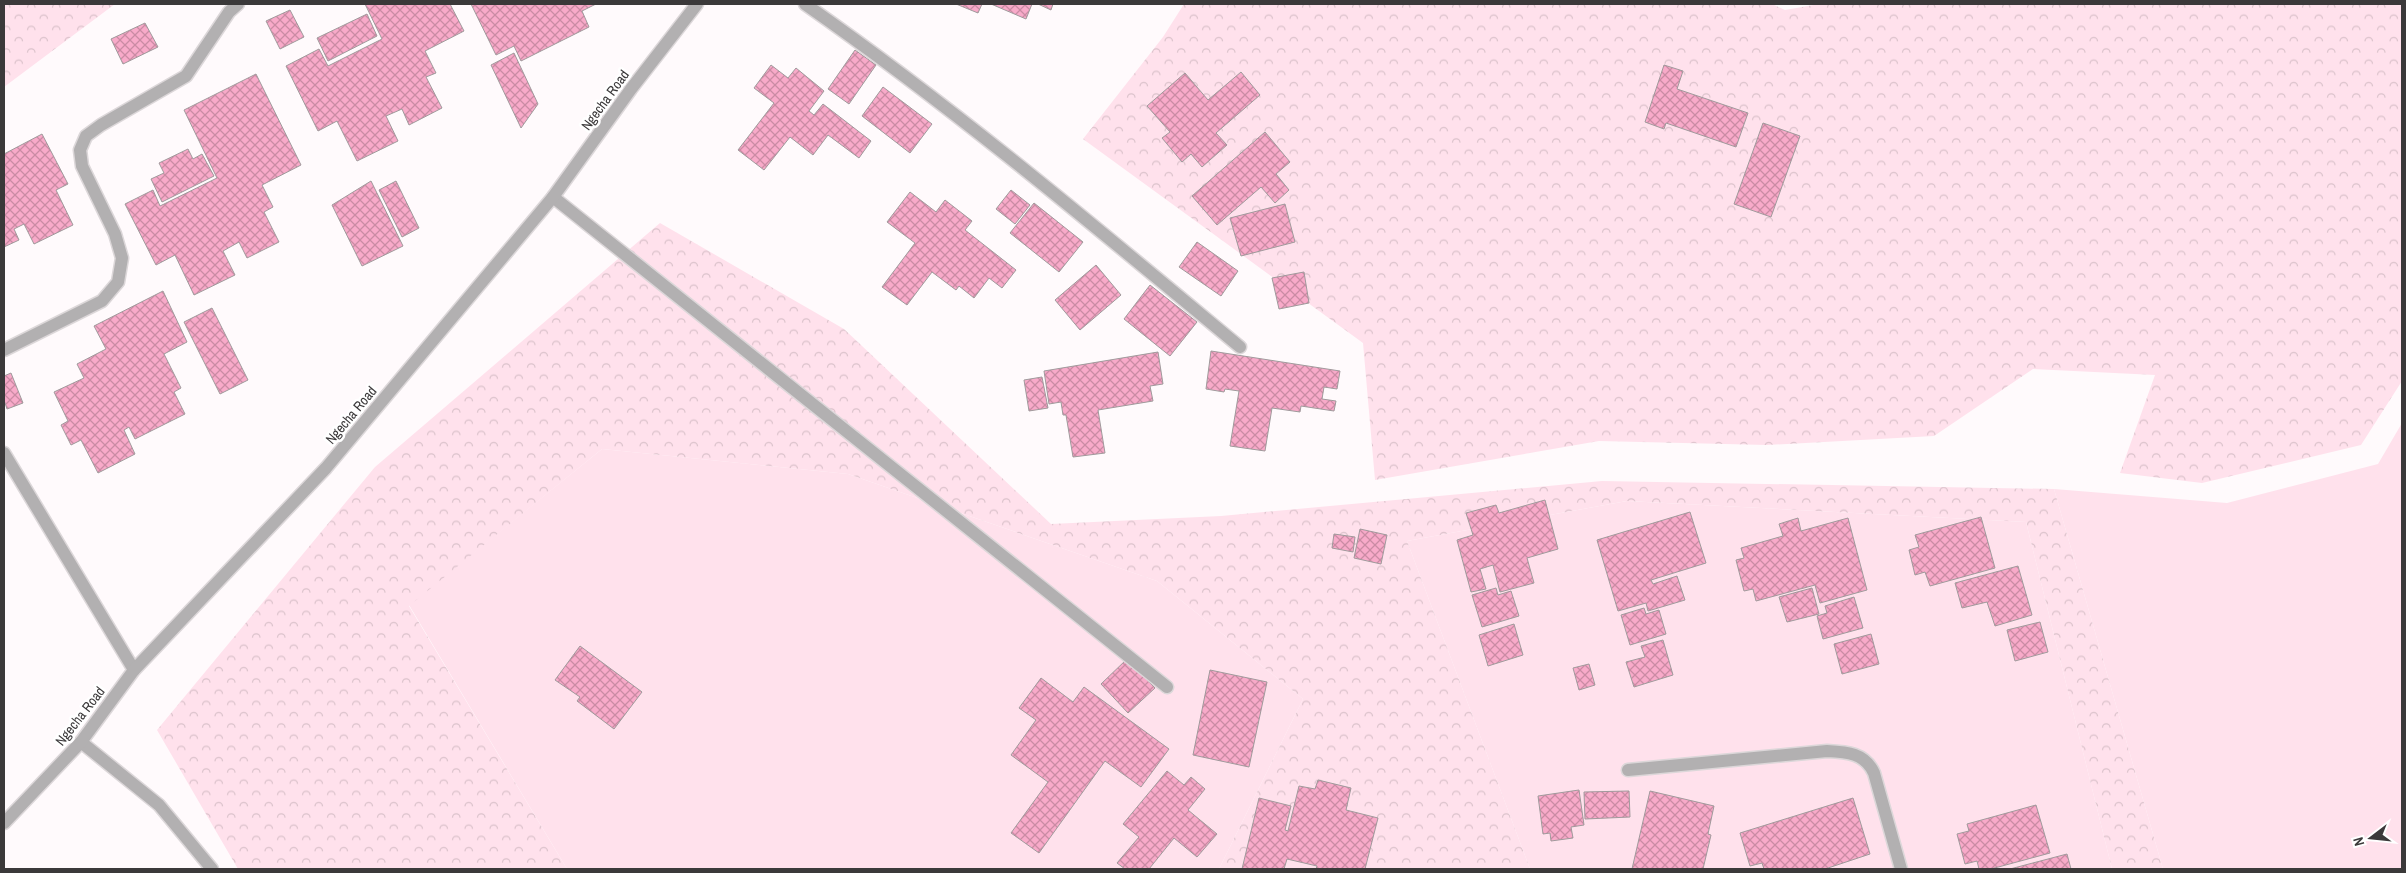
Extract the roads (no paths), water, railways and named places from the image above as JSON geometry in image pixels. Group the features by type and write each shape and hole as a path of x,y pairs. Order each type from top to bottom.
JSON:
{"street":[{"path":"4,350 102,301 118,282 122,258 116,234 82,166 80,150 86,136 101,125 186,76 229,12 238,4"},
{"name":"Ngecha Road","path":"4,823 82,742 134,670 326,468 553,197 631,89 697,4"},
{"path":"805,4 934,97 1064,200 1240,347"},
{"path":"553,197 1167,687"},
{"path":"4,453 134,670"},
{"path":"82,742 159,806 212,869"},
{"path":"1628,770 1794,753 1827,751 1856,755 1868,763 1874,773 1901,869"}]}
